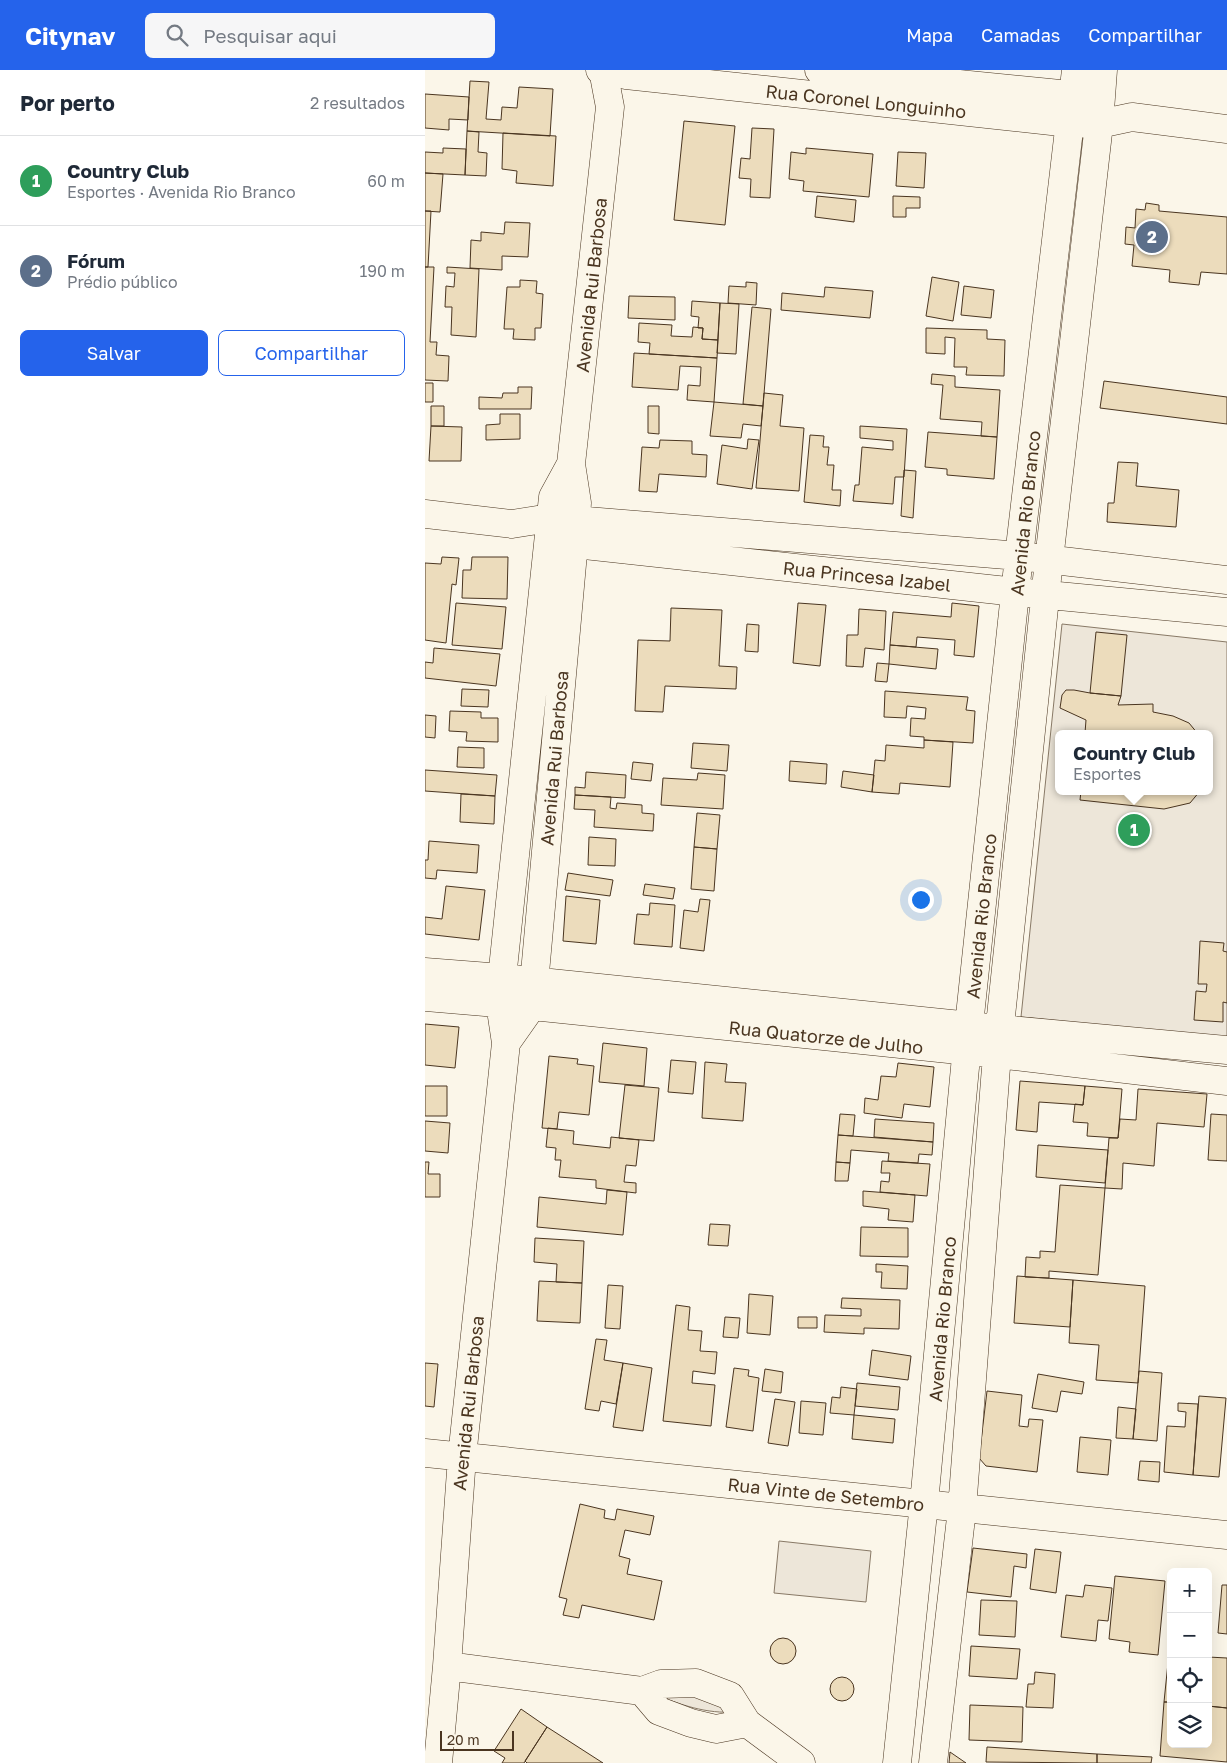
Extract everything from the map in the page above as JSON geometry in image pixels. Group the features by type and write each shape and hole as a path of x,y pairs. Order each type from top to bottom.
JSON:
{"street":[{"name":"Rua Coronel Longuinho","path":"819,70 941,82 1075,82 1100,111"},
{"name":"Avenida Rio Branco","path":"933,1763 962,1509 998,1042 1103,70"},
{"name":"Rua Coronel Longuinho","path":"611,71 763,80 941,109 1070,123 1100,111 1227,129"},
{"name":"Avenida Rui Barbosa","path":"437,1763 447,1666 462,1457 506,1043 501,990 562,531 577,503 571,464 609,106 611,71"},
{"path":"941,82 941,109"},
{"name":"Avenida Rio Branco","path":"897,1763 981,912 1019,556 1075,82"},
{"name":"Rua Princesa Izabel","path":"425,514 1016,592 1227,612"},
{"name":"Avenida Rui Barbosa","path":"506,1043 533,994 562,531"},
{"name":"Rua Princesa Izabel","path":"562,531 1019,556 1227,580"},
{"path":"1004,700 1034,704"},
{"path":"981,912 1012,914"},
{"name":"Rua Quatorze de Julho","path":"425,972 501,990 533,994 998,1042 1151,1072 1227,1081"},
{"name":"Rua Quatorze de Julho","path":"425,997 501,990"},
{"name":"Rua Quatorze de Julho","path":"998,1042 1154,1044 1227,1050"},
{"path":"1151,1072 1154,1044"},
{"name":"Rua Vinte de Setembro","path":"425,1453 1227,1535"},
{"path":"447,1666 642,1691 661,1684 696,1683 730,1696 747,1722 801,1763"},
{"path":"642,1691 659,1711 691,1723 716,1729 747,1722"}],"shaded area":[{"path":"1062,624 1227,642 1227,1039 1021,1017"},
{"path":"779,1541 871,1551 866,1602 774,1593"},
{"path":"668,1687 736,1712 714,1712 694,1708 654,1694"}],"building":[{"path":"470,81 489,82 486,119 501,120 502,107 517,108 519,87 553,89 550,136 467,131"},
{"path":"425,94 469,97 468,120 449,119 449,130 425,128"},
{"path":"684,121 735,126 725,225 674,220"},
{"path":"752,128 774,129 770,198 750,197 751,179 739,178 741,158 750,159"},
{"path":"467,131 479,132 478,152 487,153 486,176 465,175"},
{"path":"503,133 556,136 553,186 516,183 517,171 502,169"},
{"path":"443,148 466,149 465,175 425,173 425,152 443,153"},
{"path":"806,148 873,154 869,197 803,191 804,181 789,179 791,152 806,154"},
{"path":"898,152 926,153 924,188 896,186"},
{"path":"425,173 443,174 440,212 425,211"},
{"path":"817,196 856,200 854,222 815,217"},
{"path":"893,196 920,197 920,208 906,208 906,217 893,217"},
{"path":"1146,203 1159,205 1159,211 1227,217 1227,274 1201,272 1199,285 1169,282 1170,270 1132,266 1134,245 1125,244 1126,227 1135,228 1136,209 1145,210"},
{"path":"425,211 431,211 428,267 425,267"},
{"path":"505,222 530,223 528,257 502,256 502,270 470,268 471,240 481,241 481,232 504,234"},
{"path":"425,267 434,267 430,342 437,342 436,355 449,356 448,381 425,380"},
{"path":"447,267 479,269 476,337 451,335 452,307 445,307 446,286 454,287 455,273 447,273"},
{"path":"932,277 959,282 953,321 926,316"},
{"path":"520,280 537,281 536,293 543,294 541,328 535,328 535,340 513,339 514,329 504,329 507,287 520,287"},
{"path":"746,282 757,283 756,305 728,303 729,286 746,287"},
{"path":"964,286 994,290 991,318 961,315"},
{"path":"825,287 873,291 870,318 781,310 782,293 824,297"},
{"path":"629,296 675,297 675,320 628,318"},
{"path":"692,301 720,303 718,340 702,339 703,328 698,328 699,317 691,316"},
{"path":"720,303 739,304 736,354 717,353"},
{"path":"752,307 771,309 763,406 743,404"},
{"path":"639,323 672,325 671,336 692,337 693,327 703,328 702,339 718,340 717,358 649,354 650,343 638,342"},
{"path":"926,328 987,330 987,339 1005,340 1004,376 966,375 967,367 954,367 955,338 945,337 945,354 926,353"},
{"path":"634,353 717,358 714,402 687,400 688,385 700,386 701,367 680,366 678,390 632,387"},
{"path":"932,374 955,376 955,387 1000,390 997,437 981,436 982,422 940,419 943,385 931,384"},
{"path":"1104,381 1227,397 1227,424 1100,408"},
{"path":"425,383 433,383 433,402 425,402"},
{"path":"518,387 532,387 531,409 479,409 479,397 502,398 503,393 518,393"},
{"path":"764,393 783,395 780,426 804,428 799,491 756,488"},
{"path":"714,402 763,406 761,426 743,424 741,438 710,436"},
{"path":"431,406 444,406 444,426 431,426"},
{"path":"648,406 659,406 659,434 648,433"},
{"path":"500,414 520,414 520,439 486,440 486,425 500,424"},
{"path":"431,426 462,427 461,461 429,461"},
{"path":"860,426 907,429 904,477 895,477 893,504 853,501 855,485 859,485 862,447 893,450 893,441 860,438"},
{"path":"928,432 997,437 994,479 947,475 947,469 925,467"},
{"path":"810,435 824,436 823,447 829,447 827,465 834,465 832,490 841,490 840,506 804,502"},
{"path":"748,439 759,440 752,489 717,484 722,445 747,449"},
{"path":"660,440 692,441 692,454 707,455 706,477 659,474 657,492 639,491 642,447 659,448"},
{"path":"1118,462 1138,463 1136,486 1179,490 1176,527 1107,522 1108,503 1114,503"},
{"path":"904,470 916,471 913,518 901,516"},
{"path":"442,557 459,558 456,585 452,584 446,643 425,640 425,563 441,564"},
{"path":"472,557 508,557 507,599 462,598 463,570 471,570"},
{"path":"456,603 506,607 502,649 452,645"},
{"path":"798,603 826,605 820,666 793,663"},
{"path":"952,603 979,606 974,657 954,655 955,640 917,637 916,647 890,645 893,612 951,617"},
{"path":"671,608 722,610 719,666 737,667 736,689 665,686 663,712 635,711 638,640 670,641"},
{"path":"859,609 886,611 884,650 865,648 863,667 846,666 847,635 858,635"},
{"path":"747,624 759,625 758,652 745,651"},
{"path":"1096,632 1127,635 1121,696 1090,693"},
{"path":"890,645 938,649 936,669 889,664"},
{"path":"434,648 500,654 496,686 425,678 425,662 433,663"},
{"path":"877,663 889,664 887,682 875,681"},
{"path":"462,689 489,690 488,707 461,706"},
{"path":"1066,690 1074,690 1121,696 1118,705 1153,704 1153,712 1173,716 1189,723 1195,730 1085,730 1086,720 1060,708 1062,695"},
{"path":"885,691 968,697 966,710 975,711 973,743 924,740 924,737 910,736 911,718 925,719 926,708 907,706 906,718 884,717"},
{"path":"450,711 481,712 481,718 498,718 498,742 466,741 467,732 449,731"},
{"path":"425,715 436,716 435,738 425,737"},
{"path":"924,740 953,742 950,787 900,783 899,794 872,792 875,760 885,761 886,745 924,748"},
{"path":"693,743 729,745 727,771 691,768"},
{"path":"458,747 484,748 484,768 457,767"},
{"path":"790,761 827,764 826,784 789,781"},
{"path":"633,762 653,764 651,781 631,779"},
{"path":"425,770 497,775 495,796 425,791"},
{"path":"843,771 874,775 872,792 841,787"},
{"path":"586,772 626,775 625,798 575,795 575,787 585,788"},
{"path":"698,773 725,775 723,809 661,805 663,778 697,780"},
{"path":"461,794 495,796 494,824 460,822"},
{"path":"575,795 611,797 610,808 616,809 617,803 642,805 642,813 654,814 653,831 594,827 595,810 574,809"},
{"path":"1081,795 1197,795 1190,803 1164,809 1080,800"},
{"path":"697,813 720,815 717,849 694,847"},
{"path":"589,837 616,839 615,866 588,865"},
{"path":"429,841 479,845 477,873 437,870 436,879 425,878 425,860 428,860"},
{"path":"694,847 717,849 714,891 691,889"},
{"path":"568,873 613,880 610,896 565,890"},
{"path":"645,884 675,888 673,899 643,895"},
{"path":"446,886 485,890 479,940 425,934 425,917 442,919"},
{"path":"566,896 600,900 596,944 563,941"},
{"path":"700,899 710,900 704,951 680,948 684,910 698,912"},
{"path":"650,903 675,905 672,947 634,944 637,914 649,915"},
{"path":"1200,941 1224,943 1223,951 1227,952 1227,1003 1223,1002 1223,1022 1194,1020 1196,991 1206,992 1207,984 1198,984"},
{"path":"425,1024 459,1027 455,1068 425,1065"},
{"path":"603,1043 647,1048 644,1086 599,1082"},
{"path":"549,1056 578,1059 577,1064 594,1066 589,1115 559,1112 557,1129 542,1128"},
{"path":"671,1060 696,1062 693,1094 668,1092"},
{"path":"705,1062 727,1064 725,1082 746,1083 743,1121 702,1118"},
{"path":"898,1063 934,1067 930,1107 904,1104 902,1118 864,1113 865,1098 878,1100 881,1076 896,1077"},
{"path":"1020,1081 1085,1086 1083,1105 1039,1102 1037,1132 1016,1130"},
{"path":"625,1085 659,1088 654,1141 619,1138"},
{"path":"425,1086 447,1086 447,1116 425,1116"},
{"path":"1085,1086 1122,1089 1118,1138 1087,1136 1088,1123 1073,1122 1075,1104 1083,1105"},
{"path":"1138,1089 1207,1094 1204,1127 1157,1123 1154,1166 1123,1163 1122,1189 1105,1188 1109,1138 1118,1138 1120,1119 1136,1120"},
{"path":"840,1114 855,1115 853,1136 838,1135"},
{"path":"1211,1114 1227,1115 1227,1161 1208,1160"},
{"path":"875,1119 934,1123 933,1142 874,1137"},
{"path":"425,1121 450,1123 448,1153 425,1151"},
{"path":"548,1128 574,1131 573,1144 610,1148 611,1137 639,1140 636,1166 626,1165 624,1182 636,1183 636,1193 596,1188 596,1180 559,1177 561,1160 555,1160 556,1148 546,1147"},
{"path":"838,1135 933,1142 932,1155 919,1154 918,1163 888,1161 889,1153 851,1150 850,1163 836,1162"},
{"path":"1038,1145 1108,1150 1105,1183 1036,1177"},
{"path":"882,1161 930,1164 927,1196 880,1192 881,1181 889,1182 890,1173 881,1173"},
{"path":"425,1162 429,1162 428,1174 440,1174 440,1197 425,1197"},
{"path":"836,1162 850,1163 848,1181 835,1181"},
{"path":"1060,1185 1105,1188 1098,1275 1049,1271 1049,1278 1025,1277 1026,1257 1040,1258 1040,1251 1055,1252"},
{"path":"607,1190 627,1192 623,1235 537,1227 539,1197 606,1204"},
{"path":"863,1191 915,1195 913,1222 888,1220 889,1209 863,1206"},
{"path":"710,1224 730,1225 728,1246 708,1245"},
{"path":"861,1227 908,1228 908,1257 860,1256"},
{"path":"535,1238 584,1241 582,1283 556,1282 557,1264 534,1262"},
{"path":"876,1264 908,1266 907,1289 881,1288 882,1272 876,1272"},
{"path":"1017,1276 1073,1280 1070,1327 1014,1323"},
{"path":"1073,1280 1145,1286 1138,1383 1096,1380 1099,1345 1069,1343"},
{"path":"539,1281 582,1283 580,1323 537,1321"},
{"path":"608,1285 623,1286 620,1329 605,1328"},
{"path":"749,1294 773,1296 770,1335 747,1333"},
{"path":"842,1298 900,1300 899,1329 864,1328 864,1334 824,1332 825,1315 861,1316 861,1309 841,1308"},
{"path":"676,1305 690,1307 688,1330 702,1331 700,1351 717,1352 715,1374 693,1371 692,1383 715,1385 711,1426 663,1421"},
{"path":"725,1317 740,1318 738,1338 723,1337"},
{"path":"798,1317 817,1317 817,1328 798,1328"},
{"path":"596,1339 607,1340 604,1360 623,1363 616,1404 601,1401 599,1411 585,1409"},
{"path":"872,1350 911,1356 908,1380 869,1375"},
{"path":"425,1363 438,1364 434,1407 425,1406"},
{"path":"623,1363 652,1368 643,1431 613,1427"},
{"path":"734,1368 749,1370 748,1376 759,1378 753,1431 726,1427"},
{"path":"765,1369 783,1372 781,1393 762,1391"},
{"path":"1139,1371 1162,1373 1157,1441 1133,1439"},
{"path":"1038,1374 1084,1382 1082,1394 1061,1391 1057,1412 1032,1408"},
{"path":"857,1383 900,1387 898,1410 855,1406"},
{"path":"841,1387 857,1389 854,1415 830,1413 832,1397 840,1398"},
{"path":"987,1391 1022,1395 1019,1426 1028,1427 1029,1419 1043,1420 1037,1472 986,1466 979,1458"},
{"path":"1199,1396 1226,1398 1219,1477 1193,1475"},
{"path":"775,1399 795,1402 788,1446 768,1443"},
{"path":"801,1401 826,1403 823,1435 799,1433"},
{"path":"1178,1403 1198,1404 1193,1475 1164,1472 1167,1426 1185,1427 1186,1412 1178,1411"},
{"path":"1118,1407 1136,1409 1133,1439 1116,1438"},
{"path":"854,1415 895,1419 893,1443 852,1439"},
{"path":"1080,1437 1111,1440 1108,1475 1077,1472"},
{"path":"1140,1461 1160,1462 1159,1482 1138,1480"},
{"path":"580,1504 605,1510 604,1518 615,1520 617,1509 654,1516 650,1535 625,1530 619,1556 630,1559 627,1574 662,1581 654,1620 582,1605 579,1618 563,1615 567,1599 559,1597"},
{"path":"973,1548 1027,1554 1026,1568 1014,1566 1011,1597 967,1592"},
{"path":"1035,1549 1061,1552 1056,1593 1030,1589"},
{"path":"1115,1576 1165,1581 1158,1655 1129,1652 1130,1642 1109,1639"},
{"path":"1085,1585 1112,1588 1108,1621 1098,1620 1096,1641 1061,1637 1066,1595 1083,1597"},
{"path":"1222,1585 1227,1585 1227,1634 1218,1633"},
{"path":"981,1600 1017,1601 1015,1637 979,1635"},
{"path":"783,1638 792,1642 796,1651 792,1660 783,1664 774,1660 770,1651 774,1642"},
{"path":"971,1646 1020,1649 1017,1679 969,1676"},
{"path":"1212,1657 1227,1658 1227,1708 1212,1706"},
{"path":"1035,1672 1055,1674 1053,1708 1026,1707 1028,1684 1034,1684"},
{"path":"1167,1673 1167,1702 1164,1702"},
{"path":"842,1677 851,1680 854,1689 851,1698 842,1701 833,1698 830,1689 833,1680"},
{"path":"1164,1702 1167,1702 1167,1748 1212,1748 1212,1706 1227,1708 1227,1762 1160,1756"},
{"path":"970,1705 1023,1707 1022,1742 969,1740"},
{"path":"521,1709 547,1727 524,1763 502,1763 505,1758 494,1751"},
{"path":"547,1727 603,1763 527,1763 525,1761"},
{"path":"987,1747 1097,1754 1097,1763 986,1762"},
{"path":"950,1752 966,1763 949,1763"},
{"path":"1097,1754 1152,1757 1151,1763 1097,1763"}],"place":[{"name":"Fórum","path":"1152,237"},
{"name":"Country Club","path":"1134,830"}]}
